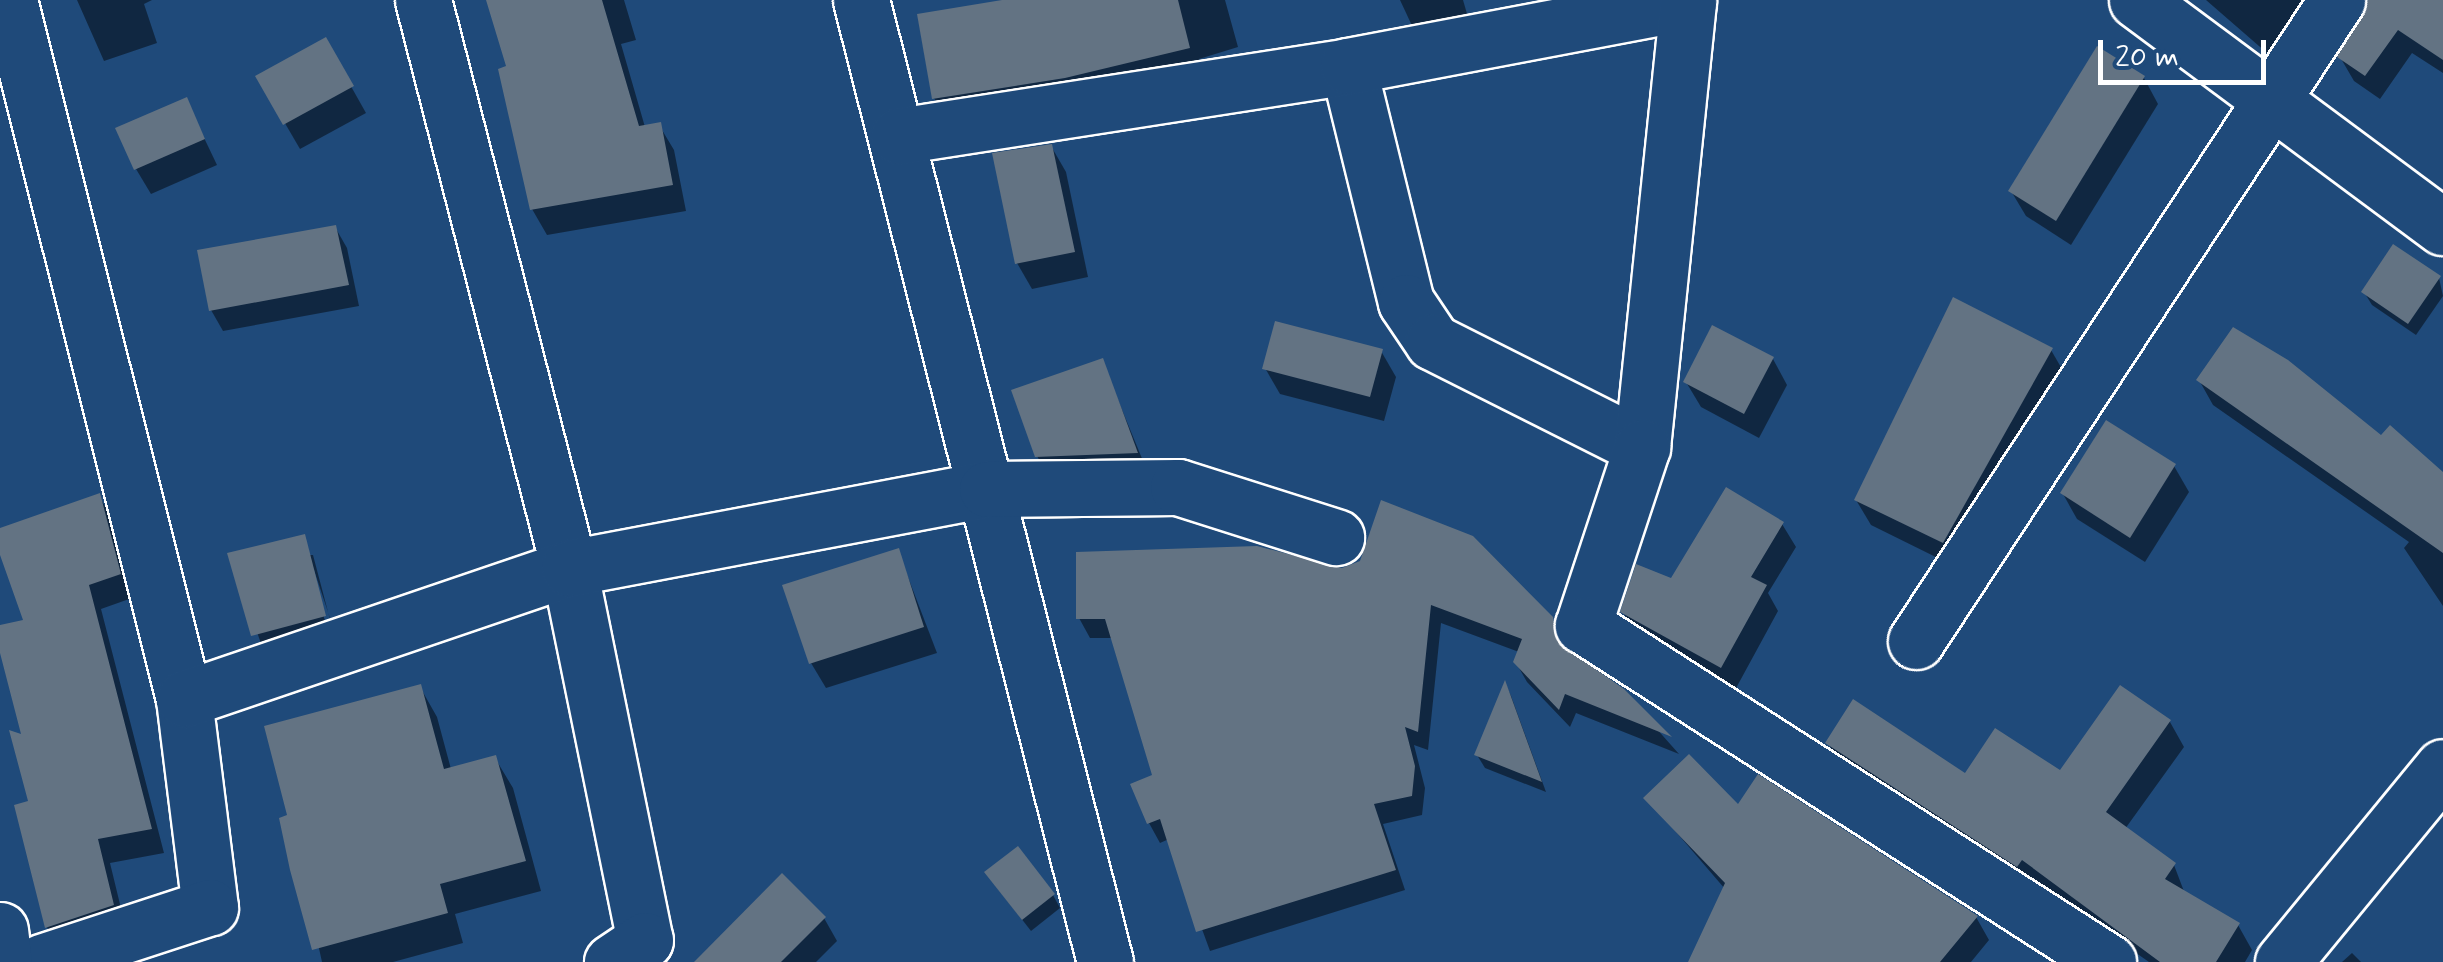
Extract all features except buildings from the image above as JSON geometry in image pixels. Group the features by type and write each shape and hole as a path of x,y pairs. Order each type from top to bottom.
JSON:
{"street":[{"path":"9,0 184,699 210,907 42,962"},
{"path":"423,0 569,568 642,955"},
{"path":"861,0 1105,962"},
{"path":"2136,0 2271,105 2443,226"},
{"path":"1916,641 2337,0"},
{"path":"898,136 1348,66 1688,2 1642,446 1583,625 2108,962"},
{"path":"1348,66 1406,302 1433,342 1642,446"},
{"path":"184,699 569,568 987,489 1178,486 1336,537"},
{"path":"2283,962 2443,768"},
{"path":"0,930 4,962"}]}
